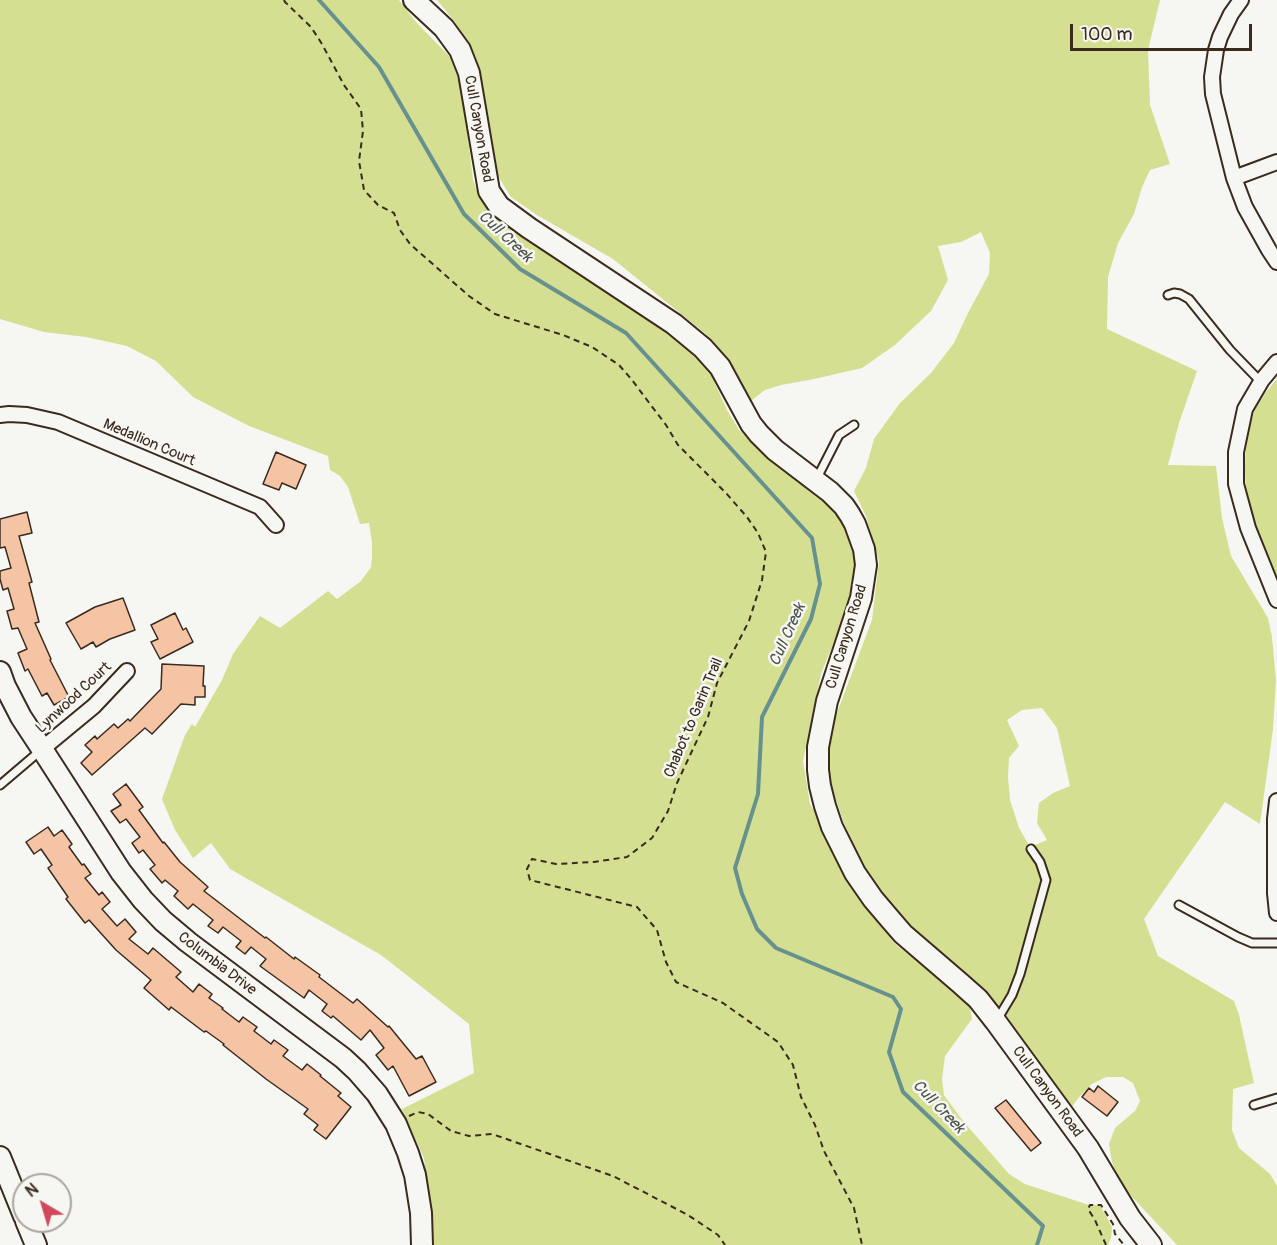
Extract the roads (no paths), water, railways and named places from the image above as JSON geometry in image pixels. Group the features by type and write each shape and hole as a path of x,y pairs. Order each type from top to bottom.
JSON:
{"street":[{"name":"Cull Canyon Road","path":"414,0 444,28 460,50 469,73 489,190 499,206 690,336 720,367 759,435 775,450 816,480 844,506 850,515 864,549 866,565 861,598 827,701 818,747 818,770 832,827 843,852 873,899 903,934 978,999 996,1022 1088,1148 1145,1243"},
{"path":"1241,0 1231,14 1215,50 1213,94 1234,177 1245,207 1277,262"},
{"path":"1234,177 1277,162"},
{"path":"1277,362 1261,382 1245,409 1236,452 1236,484 1248,528 1277,600"},
{"name":"Medallion Court","path":"0,415 27,415 58,422 260,507 276,525"},
{"name":"Lynwood Court","path":"42,749 79,720 127,671"},
{"name":"Columbia Drive","path":"0,672 5,686 42,749 121,872 143,900 188,942 343,1058 377,1094 396,1124 408,1153 422,1213 422,1245"},
{"path":"1277,801 1275,819 1277,913"},
{"path":"0,1157 12,1186"}],"lane":[{"path":"1168,295 1180,294 1189,299 1230,350 1261,382"},
{"path":"816,480 839,435 854,425"},
{"path":"0,785 42,749"},
{"path":"996,1022 1012,995 1020,974 1046,880 1040,862 1031,849"},
{"path":"1179,905 1252,943 1277,943"},
{"path":"1254,1105 1277,1098"}],"waterway":[{"name":"Cull Creek","path":"319,0 379,67 464,214 520,269 626,333 812,538 820,584 811,619 762,717 758,794 735,868 742,894 757,929 776,948 893,997 901,1009 889,1052 903,1092 1043,1226 1037,1245"}]}
